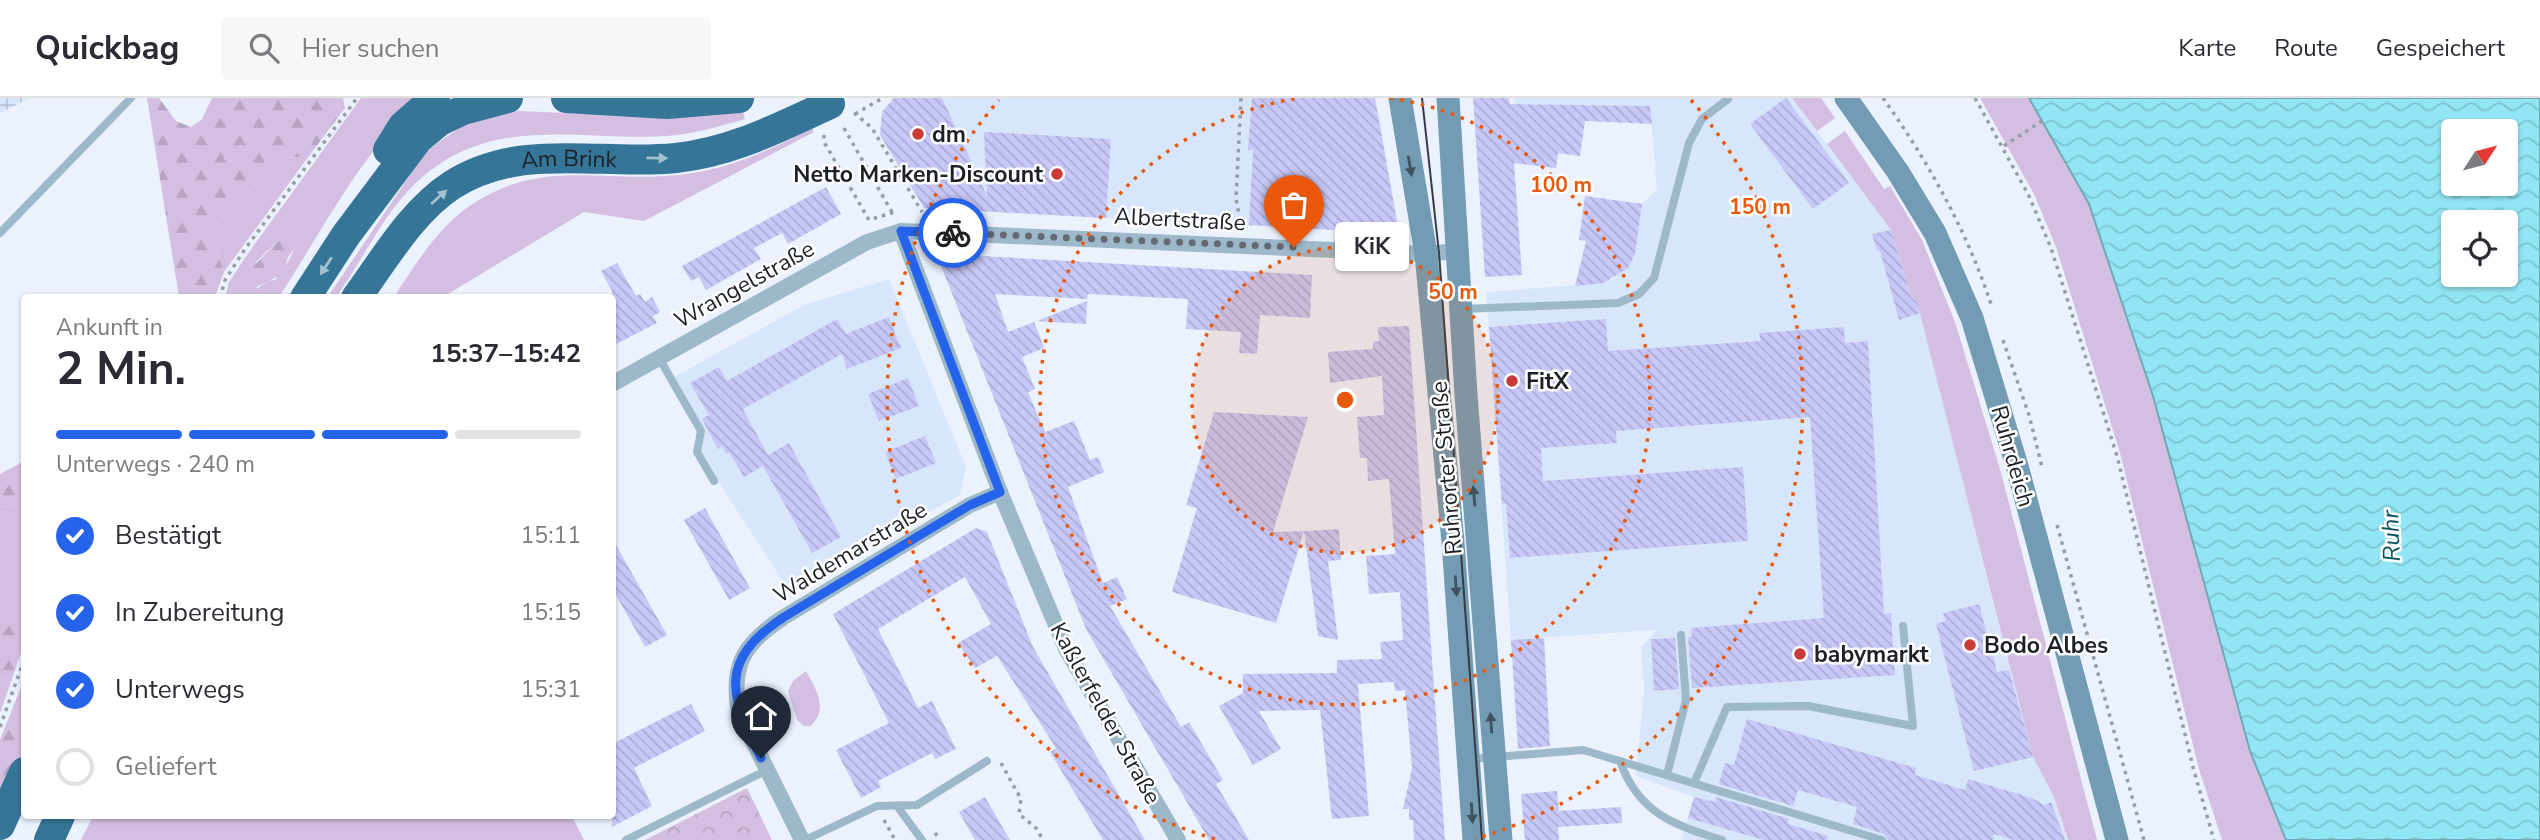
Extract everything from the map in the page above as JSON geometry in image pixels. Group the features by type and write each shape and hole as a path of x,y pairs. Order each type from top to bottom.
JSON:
{"highway":[{"path":"346,235 377,166 403,126 435,98"},
{"path":"308,294 346,235 418,139 440,121 463,110 508,98"},
{"path":"565,98 667,104 739,98"},
{"name":"Am Brink","path":"359,294 418,216 452,185 495,166 540,157 675,158 723,150 831,115"},
{"path":"0,825 21,779"},
{"path":"14,840 22,819"},
{"path":"48,840 58,819"}],"main road":[{"name":"Ruhrorter Straße","path":"1400,98 1426,254 1453,542 1474,840"},
{"name":"Ruhrorter Straße","path":"1448,98 1501,840"},
{"name":"Ruhrdeich","path":"1846,98 1898,173 1935,233 1972,318 2017,466 2117,840"}],"street":[{"name":"Albertstraße","path":"901,231 1133,239 1426,254 1457,251"},
{"name":"Wrangelstraße","path":"616,382 867,242 901,231"},
{"name":"Kaßlerfelder Straße","path":"901,231 1000,492 1066,649 1178,840"},
{"name":"Waldemarstraße","path":"767,770 739,713 735,691 737,667 747,648 764,631 970,505 1000,492"},
{"path":"767,770 803,840"}],"lane":[{"path":"0,233 131,98"},
{"path":"1461,309 1618,303 1639,294 1654,278 1689,143 1702,119 1728,99"},
{"path":"659,358 701,431 696,452 714,481"},
{"path":"1694,783 1727,707 1808,706 1913,726 1903,626"},
{"path":"1667,775 1686,700 1681,635"},
{"path":"1468,759 1583,750 1882,840"},
{"path":"803,840 877,807 917,805 987,761"},
{"path":"1620,761 1626,778 1648,805 1674,825 1722,840"},
{"path":"626,840 767,770"},
{"path":"897,806 922,840"}],"path":[{"path":"221,294 225,280 245,249 358,98"},
{"path":"883,98 854,114 872,128 922,212"},
{"path":"1241,98 1236,199 1242,229"},
{"path":"1975,98 2004,146 2051,248 2117,456 2194,771 2214,840"},
{"path":"831,115 824,142 869,220 892,212 902,212"},
{"path":"831,115 892,212 901,231"},
{"path":"2004,146 2042,121"},
{"path":"912,212 934,214"},
{"path":"1228,228 1256,230"},
{"path":"0,726 21,668"},
{"path":"987,761 1001,762 1021,799 1019,814 1036,828 1042,840"},
{"path":"877,807 895,840"}],"shaded area":[{"path":"0,98 30,98 0,113"},
{"path":"894,98 1375,98 1397,224 1387,233 924,208 880,135 882,112"},
{"path":"1514,98 1792,98 1891,230 1911,299 1916,298 2033,757 2054,797 2068,840 1681,840 1694,797 1636,776 1644,689 1641,648 1656,630 1511,640 1486,292 1604,283 1614,279 1631,262 1642,204 1657,189 1650,106 1515,104"},
{"path":"889,279 966,467 960,495 788,589 699,452 704,429 674,377 804,305"}],"green space":[{"path":"147,98 159,98 176,121 191,127 202,119 212,98 343,98 345,108 309,156 287,158 235,202 215,226 215,247 224,272 216,294 179,294"},
{"path":"361,98 422,98 400,119 362,167 281,294 226,294 229,282","holes":["283,236 296,246 275,280 267,281 257,289 256,262"]},
{"path":"1792,98 1821,98 1835,118 1817,131"},
{"path":"1980,98 2029,98 2089,204 2153,396 2250,751 2286,840 2222,840 2199,769 2120,453 2056,247 2034,194"},
{"path":"518,111 670,117 743,112 745,119 697,132 667,136 537,135 506,138 476,146 446,160 418,181 394,207 338,294 330,294 427,150 470,121"},
{"path":"812,128 814,132 644,221 584,212 448,294 396,294 428,247 448,224 471,205 497,191 547,177 678,175 714,169 780,144"},
{"path":"1845,131 1884,189 1890,186 1922,240 1955,322 2000,469 2097,840 2068,840 2054,797 2033,757 1916,298 1912,299 1891,230 1827,144"},
{"path":"309,156 224,272 215,247 215,226 235,202 287,158"},
{"path":"292,235 300,242 288,257 283,274 252,289 247,282 247,273 283,236"},
{"path":"21,463 21,503 0,508 0,474"},
{"path":"21,503 21,608 8,627 0,631 0,508"},
{"path":"21,607 21,653 11,682 0,677 0,631 8,627"},
{"path":"806,671 817,692 820,706 811,726 804,726 797,720 788,691 793,681"},
{"path":"0,677 11,682 0,713"},
{"path":"21,687 21,762 0,808 0,740"},
{"path":"747,788 772,840 645,840"},
{"path":"92,819 574,819 584,840 81,840"}],"water":[{"name":"Ruhr","path":"2029,98 2540,98 2540,840 2286,840 2250,751 2153,396 2089,204"}],"building":[{"path":"894,98 942,98 987,196 984,132 1111,139 1106,218 924,208 880,135 882,112"},
{"path":"1252,98 1375,98 1397,221 1393,230 1387,233 1249,225 1253,150 1248,150"},
{"path":"1473,98 1509,98 1510,104 1650,106 1652,124 1585,121 1580,156 1558,153 1556,168 1514,163 1522,275 1485,277"},
{"path":"1786,98 1849,183 1813,209 1750,124"},
{"path":"826,187 841,214 788,244 782,233 754,248 761,259 706,290 699,277 691,281 682,266"},
{"path":"1585,196 1642,204 1635,254 1628,268 1604,283 1575,286 1586,241 1579,240"},
{"path":"1891,230 1912,299 1916,298 1920,313 1899,320 1880,251 1877,251 1872,234"},
{"path":"948,254 1312,275 1310,318 1260,315 1257,354 1239,353 1241,332 1186,329 1188,299 1088,294 1087,299 995,294 1008,332 1034,322 1039,334 1044,348 1022,357 1035,389 1028,392 1045,432 1074,421 1090,460 1098,457 1104,472 1068,487 1103,583 1117,577 1127,599 1110,606 1181,727 1189,722 1223,780 1216,784 1249,840 1209,840 1086,629 941,266"},
{"path":"617,263 636,296 640,294 645,302 652,297 660,312 653,316 657,323 616,344 616,294 612,294 601,271"},
{"path":"1087,301 1086,324 1037,321"},
{"path":"889,317 901,348 847,369 842,354 743,409 768,455 789,443 841,537 812,553 763,466 744,477 729,452 726,454 722,446 718,449 702,419 709,415 690,383 719,367 727,381 837,319 846,334"},
{"path":"1606,319 1608,351 1761,341 1759,333 1844,327 1845,343 1868,341 1884,614 1891,613 1895,675 1692,688 1688,637 1692,637 1691,628 1824,618 1810,417 1616,431 1617,443 1541,448 1543,481 1743,467 1748,541 1510,558 1506,504 1502,504 1489,327"},
{"path":"1409,326 1445,840 1414,840 1413,820 1409,820 1409,809 1403,809 1412,768 1405,690 1395,691 1394,682 1358,684 1369,816 1332,819 1320,710 1259,711 1281,749 1253,765 1219,706 1243,693 1243,674 1337,673 1337,660 1382,659 1380,642 1403,640 1400,592 1369,594 1366,556 1395,554 1389,479 1368,481 1367,458 1360,458 1357,417 1384,415 1382,376 1330,383 1328,352 1373,349 1373,342 1379,341 1378,327"},
{"path":"908,378 919,406 879,421 868,394"},
{"path":"1214,412 1308,417 1273,532 1304,531 1276,623 1172,592 1197,508 1186,505"},
{"path":"925,436 936,463 896,479 885,452"},
{"path":"705,508 750,588 729,600 684,520"},
{"path":"976,528 987,532 1033,647 1145,840 1103,840 1050,752 1056,748 997,656 975,668 958,643 991,624 965,577 878,629 918,708 932,701 956,749 935,759 932,753 878,781 881,787 861,798 836,750 889,723 833,614"},
{"path":"1339,529 1341,560 1328,561 1338,640 1318,636 1304,531"},
{"path":"616,545 667,635 645,647 616,595"},
{"path":"1979,604 1997,672 2009,670 2033,757 1974,771 1936,624 1946,621 1943,613"},
{"path":"1544,638 1550,746 1518,749 1511,640"},
{"path":"1675,638 1679,689 1654,691 1651,639"},
{"path":"691,704 705,731 634,768 652,806 612,827 612,819 616,819 616,742"},
{"path":"1747,719 1916,768 1915,775 1965,790 1968,779 2032,798 2044,805 2051,802 2065,840 2013,840 1994,834 1993,840 1888,840 1884,834 1853,824 1857,807 1798,790 1793,806 1719,784 1725,763 1734,765"},
{"path":"1557,791 1559,811 1621,807 1622,823 1558,827 1559,840 1525,840 1521,794"},
{"path":"985,797 1010,840 975,840 959,812"},
{"path":"1694,797 1715,802 1716,797 1789,819 1788,824 1828,836 1827,840 1764,840 1688,818"}],"tram line":[{"path":"1422,98 1439,253 1482,840"}],"way so far":[{"path":"953,233 1294,247"}],"place":[{"name":"dm","path":"918,134"},
{"name":"Netto Marken-Discount","path":"1057,174"},
{"name":"KiK","path":"1294,247"},
{"name":"FitX","path":"1512,381"},
{"name":"Bodo Albes","path":"1970,645"},
{"name":"babymarkt","path":"1800,654"}],"route":[{"path":"761,758 739,713 735,691 737,667 747,648 764,631 784,617 970,505 1000,492 901,231 953,233"}]}
